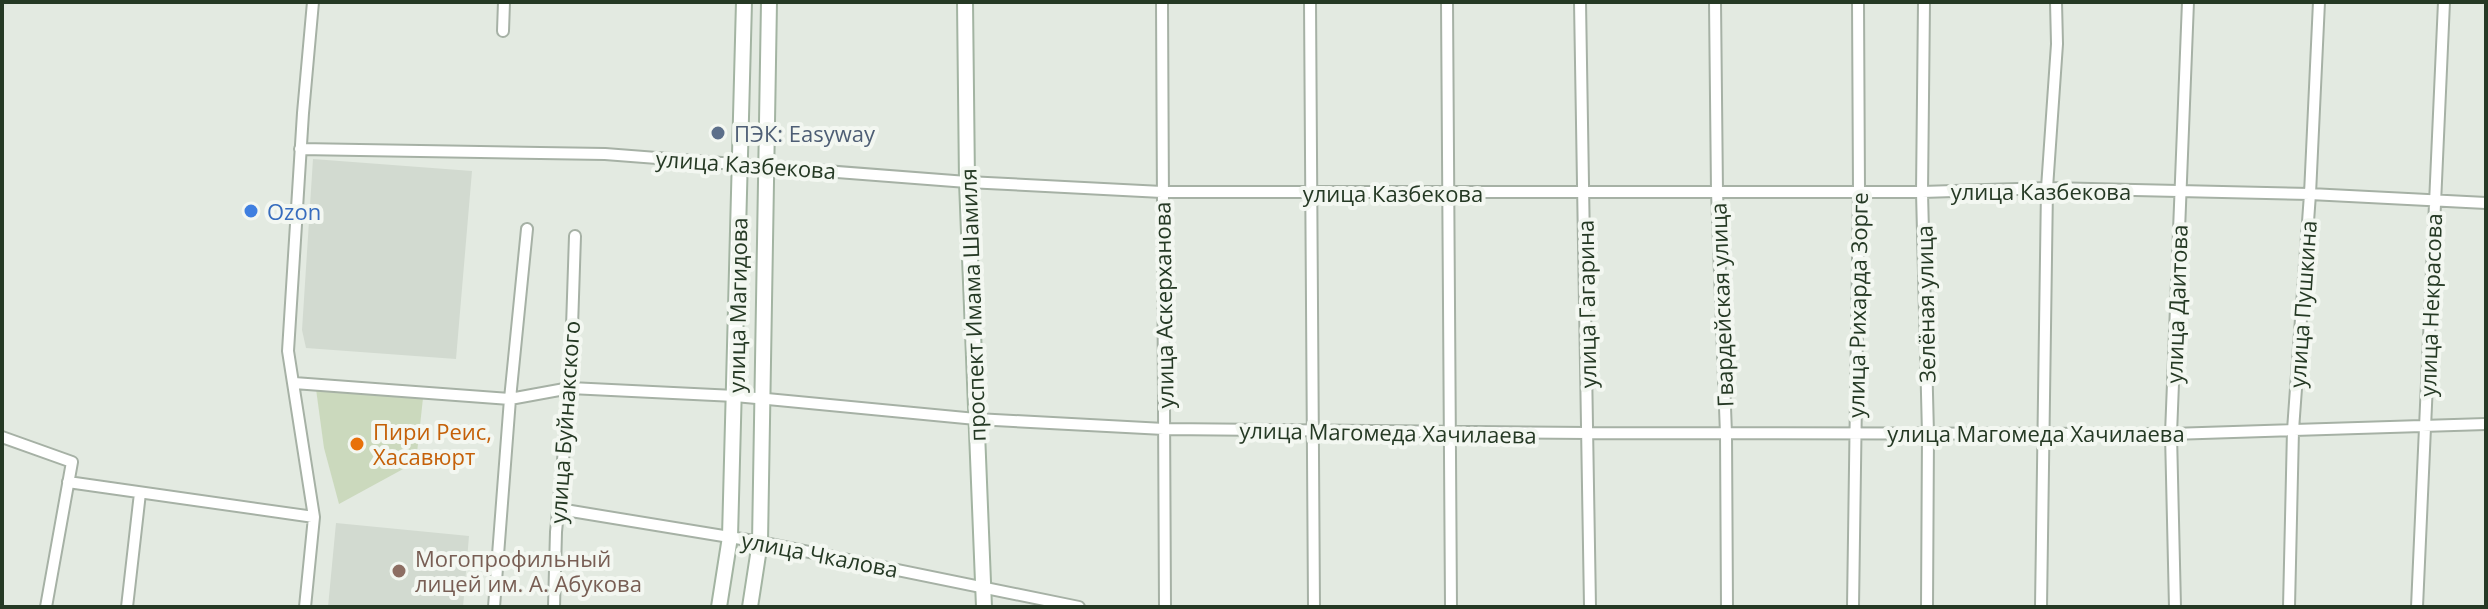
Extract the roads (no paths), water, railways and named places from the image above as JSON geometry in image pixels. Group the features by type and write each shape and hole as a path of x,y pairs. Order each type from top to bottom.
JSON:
{"main road":[{"name":"улица Магидова","path":"719,607 730,537 744,2"},
{"name":"улица Магидова","path":"750,607 760,542 769,2"},
{"name":"проспект Имама Шамиля","path":"965,2 967,182 984,607"}],"street":[{"path":"305,607 314,517 288,351 300,149 313,2"},
{"path":"503,31 504,2"},
{"name":"улица Аскерханова","path":"1162,2 1165,607"},
{"path":"1310,2 1314,607"},
{"path":"1447,2 1451,607"},
{"name":"улица Гагарина","path":"1580,2 1590,607"},
{"name":"Гвардейская улица","path":"1715,2 1717,192 1726,434 1727,607"},
{"name":"улица Рихарда Зорге","path":"1853,607 1859,191 1858,2"},
{"name":"Зелёная улица","path":"1924,2 1922,192 1928,434 1927,607"},
{"path":"2041,607 2047,188 2057,44 2056,2"},
{"name":"улица Даитова","path":"2175,607 2171,434 2188,2"},
{"name":"улица Пушкина","path":"2289,607 2293,430 2310,194 2319,2"},
{"name":"улица Некрасова","path":"2417,607 2444,2"},
{"name":"улица Казбекова","path":"300,149 605,154 767,164 967,182 1162,192 1922,192 2047,188 2310,194 2486,203"},
{"path":"494,607 527,229"},
{"name":"улица Буйнакского","path":"554,607 570,388 575,236"},
{"name":"улица Магомеда Хачилаева","path":"294,383 510,399 570,388 735,396 976,419 1164,429 1314,432 2171,434 2486,424"},
{"path":"2,437 72,462 46,607"},
{"path":"68,482 314,517"},
{"path":"127,607 140,493"},
{"name":"улица Чкалова","path":"559,509 760,542 1079,607"}],"place":[{"name":"ПЭК: Easyway","path":"718,133"},
{"name":"Ozon","path":"251,211"},
{"name":"Пири Реис, Хасавюрт","path":"357,444"},
{"name":"Могопрофильный лицей им. А. Абукова","path":"399,571"}]}
